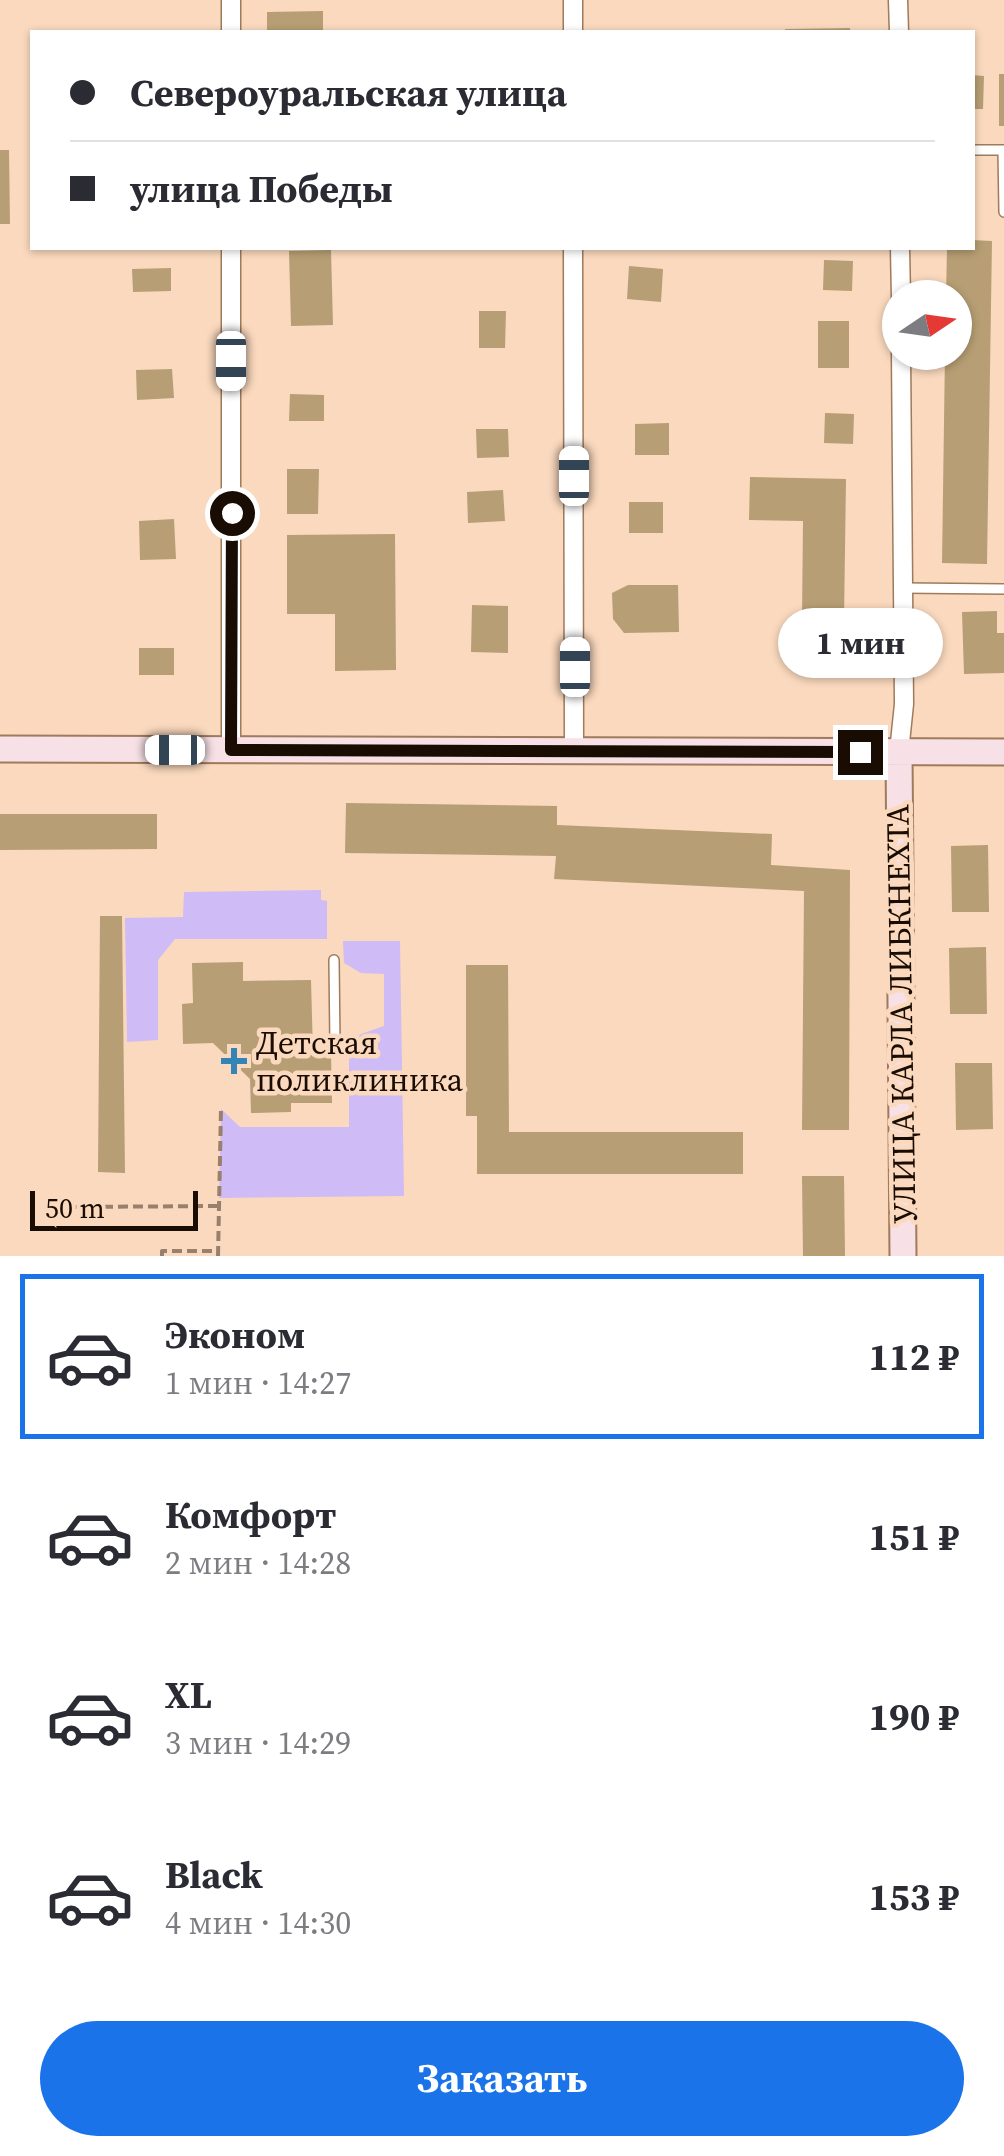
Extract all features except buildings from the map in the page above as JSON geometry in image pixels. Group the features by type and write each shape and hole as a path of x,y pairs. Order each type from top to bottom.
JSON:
{"main road":[{"path":"0,749 1004,752"},
{"name":"УЛИЦА КАРЛА ЛИБКНЕХТА","path":"899,752 903,1256"}],"street":[{"path":"231,0 231,30"},
{"path":"572,0 573,30"},
{"path":"898,0 898,30"},
{"path":"231,250 231,750"},
{"path":"573,250 574,752"},
{"path":"900,250 900,280"},
{"name":"УЛИЦА КАРЛА ЛИБКНЕХТА","path":"899,752 904,704 901,370"}],"lane":[{"path":"975,150 1004,150 1004,212"},
{"path":"902,588 1004,589"},
{"path":"334,960 335,1045"}],"path":[{"path":"162,1256 162,1250 218,1254 221,1109"},
{"path":"74,1207 219,1206"}],"shaded area":[{"path":"321,890 321,900 327,901 327,939 175,939 158,960 158,1040 127,1042 125,918 183,917 184,892"},
{"path":"343,941 400,941 404,1196 219,1198 221,1109 240,1127 349,1127 349,1045 361,1034 384,1026 384,974 361,973 344,963"}],"place":[{"name":"Детская поликлиника","path":"234,1061"}],"route":[{"path":"232,513 231,750 860,752"}]}
